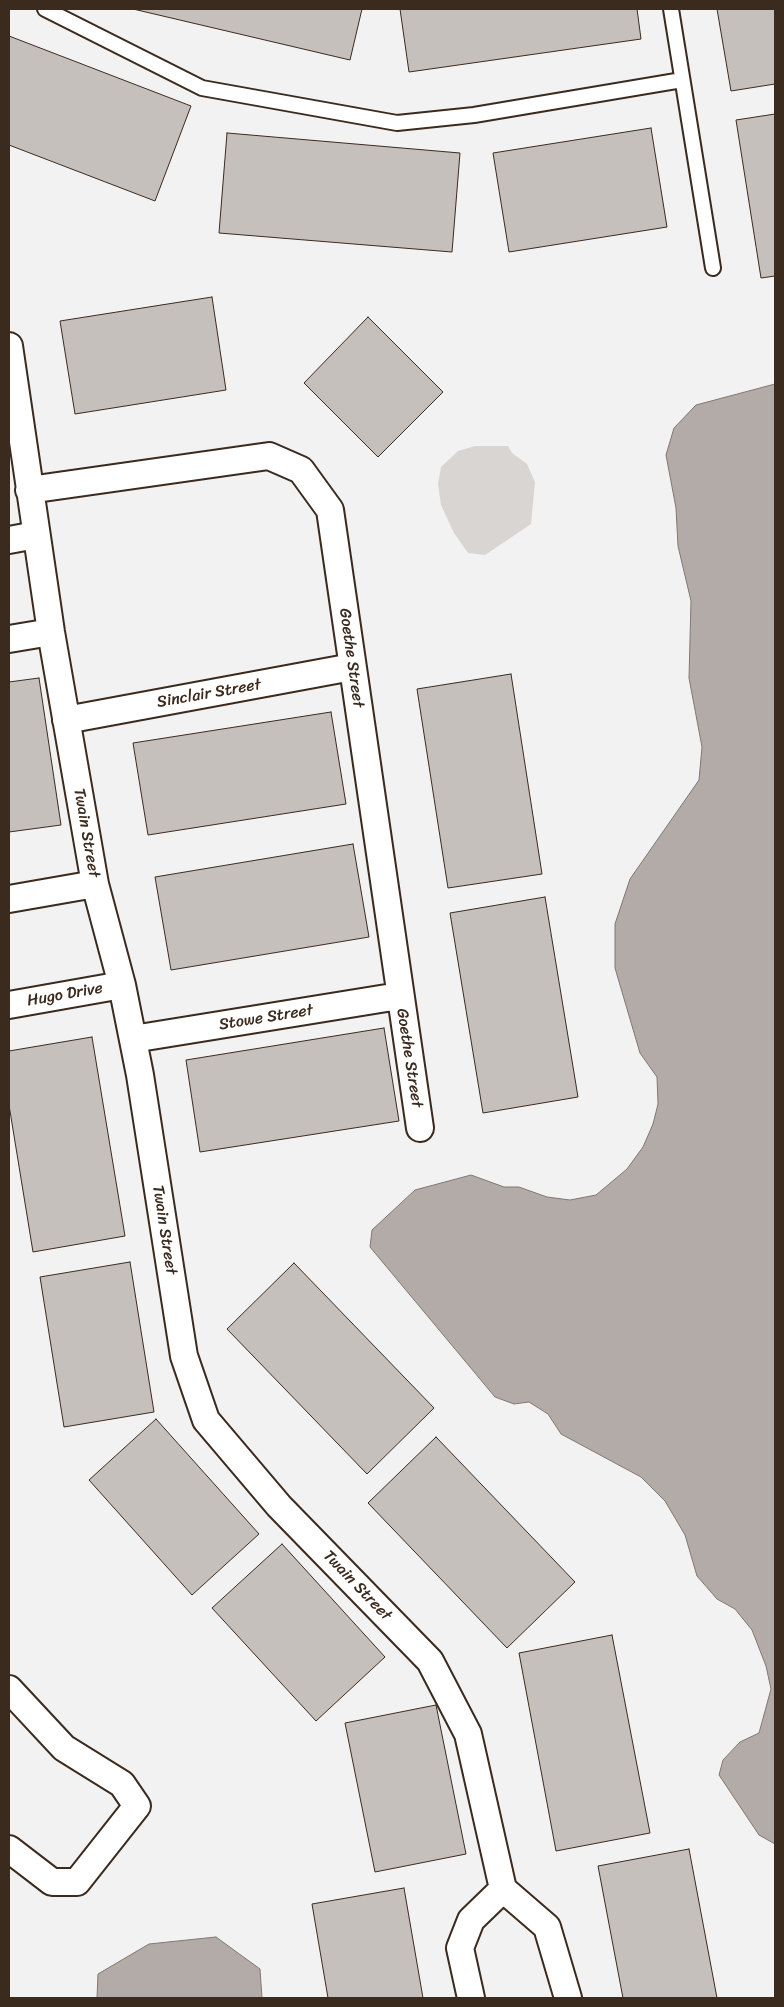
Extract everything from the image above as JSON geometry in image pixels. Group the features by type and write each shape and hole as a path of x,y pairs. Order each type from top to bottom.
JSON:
{"street":[{"name":"Twain Street","path":"9,346 36,535 66,720 95,884 122,985 133,1039 184,1356 206,1420 279,1506 430,1661 468,1734 503,1889"},
{"name":"Goethe Street","path":"30,490 269,456 301,470 330,510 399,996 420,1128"},
{"path":"9,540 36,535"},
{"path":"9,639 51,632"},
{"name":"Sinclair Street","path":"66,720 352,667"},
{"path":"9,899 95,884"},
{"name":"Hugo Drive","path":"9,1005 122,985"},
{"name":"Stowe Street","path":"133,1039 399,996"},
{"path":"9,1689 64,1748 122,1784 137,1806 77,1882 52,1882 9,1848"},
{"path":"471,1998 460,1948 471,1920 503,1889 547,1927 568,1998"}],"lane":[{"path":"45,9 202,88 397,123 474,115 682,80"},
{"path":"672,9 713,268"}],"shaded area":[{"path":"775,384 775,1844 759,1835 719,1775 723,1760 740,1742 759,1733 771,1689 766,1666 752,1630 735,1609 717,1599 697,1576 685,1535 665,1501 641,1477 561,1434 548,1414 529,1402 514,1404 495,1397 370,1247 372,1230 415,1190 471,1175 504,1187 519,1187 547,1197 570,1200 596,1195 627,1169 643,1147 653,1124 658,1104 657,1077 640,1053 615,968 615,924 630,879 699,780 702,747 689,678 691,601 678,546 676,508 666,455 674,428 696,405"},
{"path":"475,446 508,446 512,453 527,464 535,482 531,524 485,555 468,553 454,533 441,505 438,484 441,467 458,451"},
{"path":"216,1937 260,1969 262,1998 97,1998 98,1974 149,1944"}],"building":[{"path":"133,9 362,9 350,60"},
{"path":"400,9 637,9 641,39 409,72"},
{"path":"717,9 775,9 775,84 731,91"},
{"path":"9,36 191,106 155,201 9,145"},
{"path":"775,114 775,276 761,278 736,120"},
{"path":"651,128 667,227 509,252 493,153"},
{"path":"227,133 460,153 452,252 219,233"},
{"path":"212,297 226,390 75,414 60,321"},
{"path":"368,317 443,392 378,457 304,383"},
{"path":"511,674 542,874 448,888 417,689"},
{"path":"39,678 61,825 9,832 9,682"},
{"path":"331,712 346,804 148,835 133,743"},
{"path":"353,844 369,937 171,970 155,877"},
{"path":"545,897 578,1097 483,1113 450,913"},
{"path":"384,1028 399,1121 200,1152 186,1060"},
{"path":"92,1037 125,1236 33,1252 9,1105 9,1051"},
{"path":"130,1262 154,1412 64,1427 40,1277"},
{"path":"294,1263 434,1408 367,1474 227,1329"},
{"path":"156,1419 259,1534 192,1595 89,1480"},
{"path":"436,1437 575,1582 507,1648 368,1503"},
{"path":"282,1544 385,1657 316,1721 212,1608"},
{"path":"612,1635 650,1833 556,1851 519,1653"},
{"path":"436,1705 466,1854 375,1872 345,1723"},
{"path":"689,1849 717,1998 623,1998 598,1866"},
{"path":"404,1888 423,1998 328,1998 312,1904"}]}
